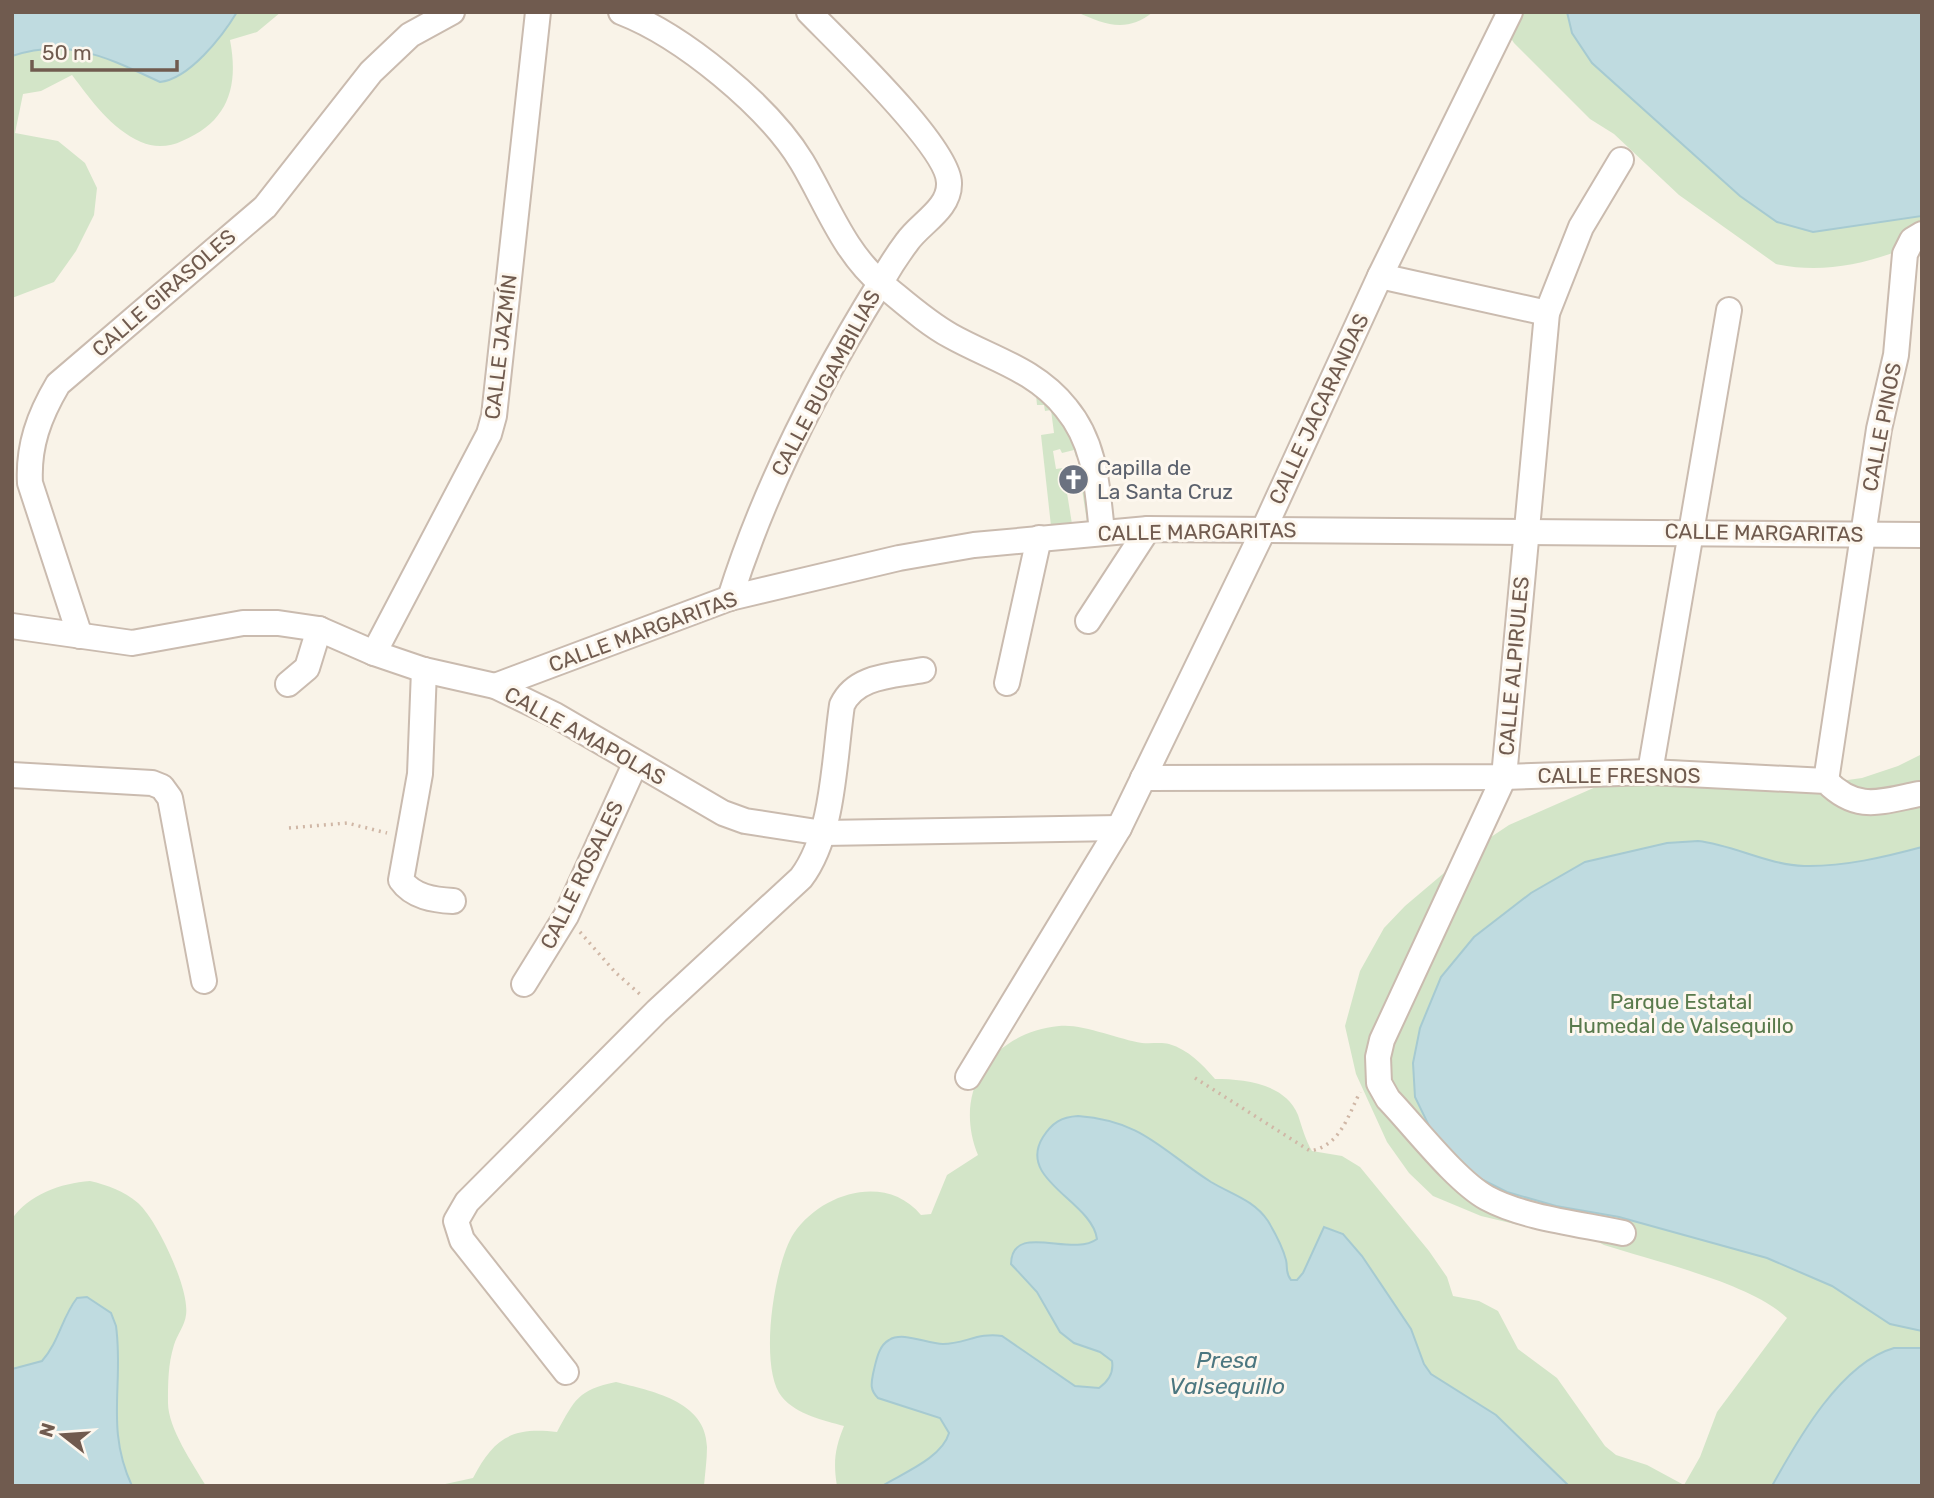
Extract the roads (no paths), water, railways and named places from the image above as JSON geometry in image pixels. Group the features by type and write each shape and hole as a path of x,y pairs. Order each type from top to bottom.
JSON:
{"street":[{"name":"CALLE GIRASOLES","path":"79,636 30,482 29,461 35,432 58,384 265,207 371,72 410,35 452,12"},
{"name":"CALLE JAZMÍN","path":"374,653 478,457 492,425 538,12"},
{"path":"621,12 678,44 733,84 775,123 802,162 829,216 880,283 947,334 1012,364 1039,380 1065,406 1084,432 1093,458 1102,532"},
{"name":"CALLE BUGAMBILIAS","path":"730,598 751,532 783,456 880,283 909,239 945,200 950,184 946,166 889,93 809,12"},
{"name":"CALLE JACARANDAS","path":"968,1077 1119,828 1263,531 1380,276 1510,12"},
{"name":"CALLE ALPIRULES","path":"1622,160 1581,227 1548,313 1504,777 1393,1010 1378,1057 1380,1083 1388,1099 1467,1182 1485,1197 1507,1207 1623,1233"},
{"name":"CALLE PINOS","path":"1826,781 1879,429 1896,355 1905,254 1917,237"},
{"path":"1380,276 1548,313"},
{"path":"1650,772 1729,310"},
{"path":"1088,621 1148,529"},
{"name":"CALLE MARGARITAS","path":"495,686 730,598 900,558 1039,538 1148,529 1922,535"},
{"path":"1007,683 1039,538"},
{"name":"CALLE AMAPOLAS","path":"12,626 132,643 243,623 278,623 319,629 374,653 424,670 495,686 555,715 723,813 745,821 823,833 1119,828"},
{"path":"288,684 307,668 319,629"},
{"path":"424,670 420,774 406,838 401,880 405,887 419,895 432,900 453,901"},
{"path":"566,1372 462,1240 456,1221 467,1202 657,1011 801,878 815,860 823,833 842,705 849,691 862,682 923,670"},
{"name":"CALLE ROSALES","path":"524,984 566,916 635,764"},
{"name":"CALLE FRESNOS","path":"1143,778 1504,777 1650,772 1826,781"},
{"path":"12,775 152,783 162,787 170,798 204,981"},
{"path":"1826,781 1841,796 1857,802 1919,794"}],"water":[{"path":"12,12 237,12 214,44 193,65 171,79 160,82 88,53 52,49 12,56"},
{"path":"1567,12 1922,12 1922,216 1813,232 1777,222 1740,196 1592,63 1572,33"},
{"path":"1698,841 1725,846 1777,862 1804,866 1849,863 1922,847 1922,1331 1890,1324 1832,1286 1767,1258 1619,1217 1556,1206 1507,1192 1469,1173 1432,1132 1415,1097 1413,1063 1420,1028 1441,977 1474,937 1531,893 1585,862 1667,843"},
{"name":"Presa Valsequillo","path":"1078,1116 1119,1124 1135,1131 1211,1182 1256,1208 1268,1221 1278,1240 1291,1280 1297,1280 1303,1273 1324,1227 1343,1234 1362,1256 1411,1329 1424,1364 1431,1374 1496,1415 1569,1486 882,1486 939,1450 949,1433 940,1418 878,1398 874,1392 872,1381 876,1360 882,1346 889,1340 908,1337 943,1344 986,1336 1002,1336 1075,1386 1099,1388 1110,1376 1112,1361 1100,1352 1074,1343 1060,1332 1037,1292 1011,1264 1014,1251 1021,1245 1032,1242 1086,1244 1097,1239 1092,1225 1083,1213 1058,1190 1039,1166 1037,1152 1046,1132 1062,1119"},
{"path":"87,1297 111,1313 116,1326 119,1445 132,1486 12,1486 12,1369 42,1361 53,1346 77,1298"},
{"path":"1894,1348 1922,1348 1922,1486 1772,1486 1808,1426 1839,1386 1856,1369 1875,1356"}],"place":[{"name":"Capilla de La Santa Cruz","path":"1074,480"}],"park label":[{"name":"Parque Estatal Humedal de Valsequillo","path":"1681,1014"}]}
